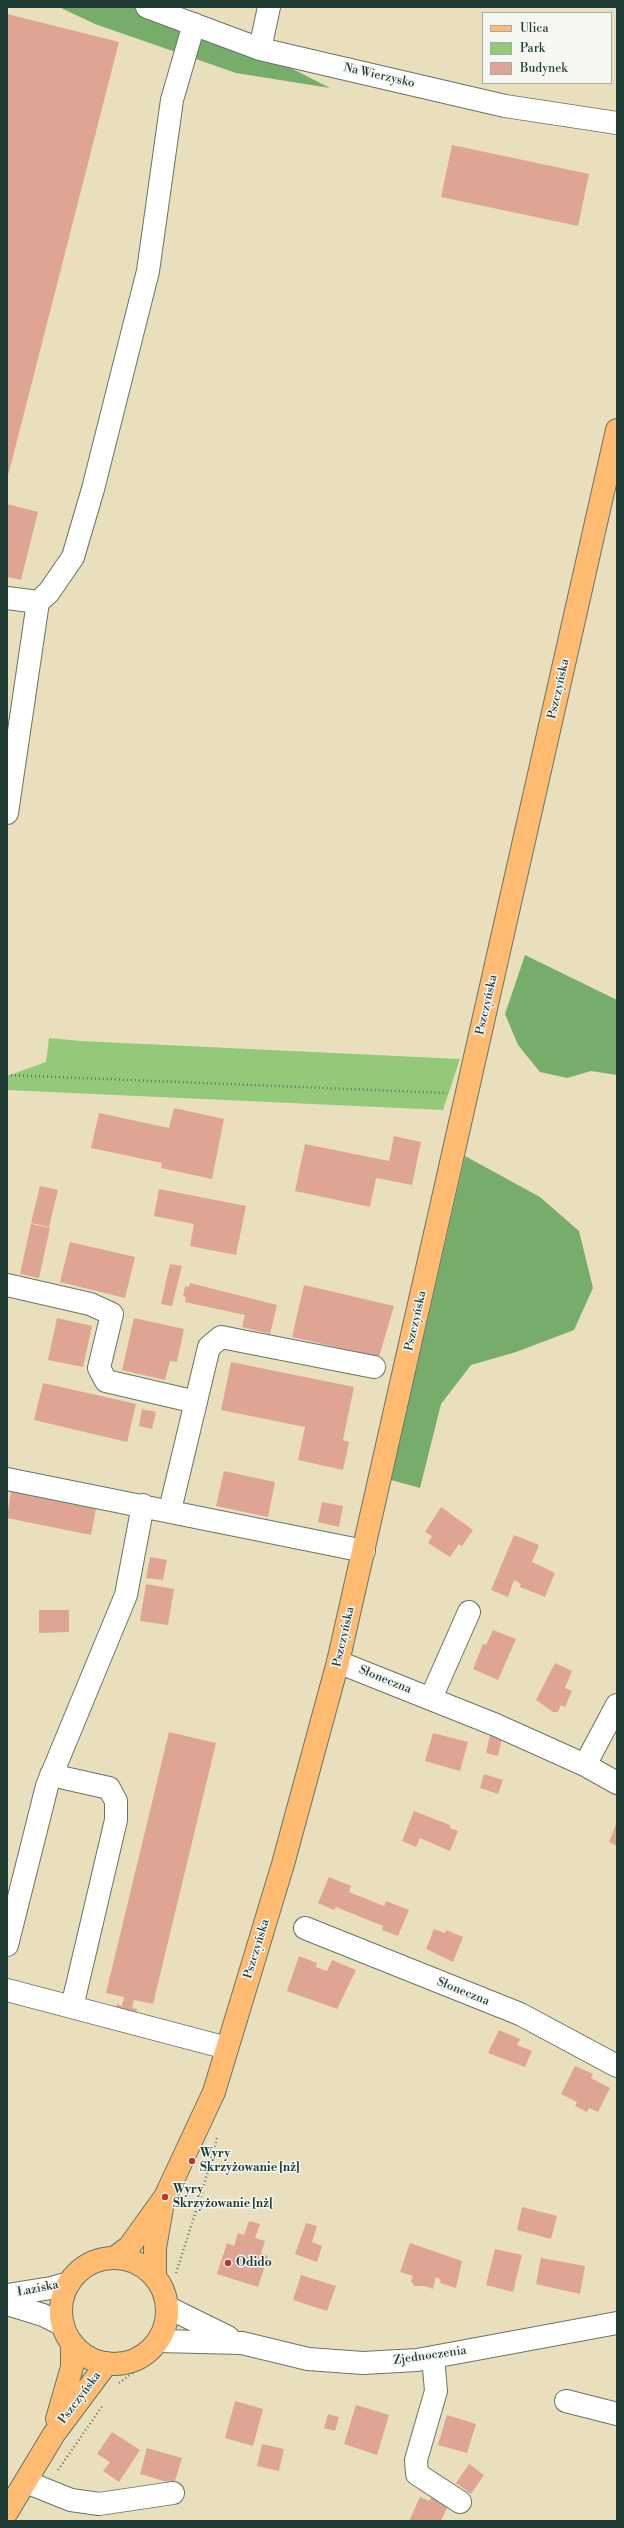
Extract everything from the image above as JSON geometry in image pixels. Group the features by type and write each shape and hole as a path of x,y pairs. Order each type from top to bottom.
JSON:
{"main road":[{"name":"Pszczyńska","path":"114,2258 129,2247 165,2197 214,2092 283,1864 338,1662 364,1551 617,430"},
{"name":"Pszczyńska","path":"155,2277 154,2248 165,2197"},
{"path":"114,2258 137,2263 155,2277 165,2296 167,2307 166,2321 158,2341 148,2351 136,2359 122,2363 107,2363 94,2359 68,2334 61,2310 64,2296 69,2282 84,2267 104,2259 114,2258"},
{"name":"Pszczyńska","path":"54,2434 72,2367 68,2334"},
{"name":"Pszczyńska","path":"7,2512 54,2434 107,2363"}],"street":[{"name":"Na Wierzysko","path":"147,7 260,49 506,106 617,123"},
{"path":"260,49 269,7"},
{"path":"7,813 38,602 49,592 73,557 93,489 148,271 172,100 194,24"},
{"path":"7,598 38,602"},
{"path":"7,1284 90,1304 112,1314 99,1368 106,1381 196,1402"},
{"path":"170,1510 209,1347 221,1337 374,1367"},
{"path":"7,1479 170,1510 364,1551"},
{"path":"7,1945 51,1774 126,1595 143,1505"},
{"path":"431,1698 469,1612"},
{"name":"Słoneczna","path":"338,1662 496,1725 585,1765 617,1783"},
{"path":"585,1765 617,1706"},
{"path":"51,1774 109,1788 116,1801 116,1820 72,2007"},
{"name":"Słoneczna","path":"305,1928 520,2014 617,2066"},
{"path":"7,1990 227,2048"},
{"name":"Łaziska","path":"7,2295 51,2288 69,2282"},
{"name":"Łaziska","path":"7,2304 43,2315 68,2334"},
{"name":"Zjednoczenia","path":"167,2307 188,2319 242,2343 308,2359 363,2363 433,2357 617,2323"},
{"name":"Zjednoczenia","path":"158,2341 242,2343"},
{"path":"433,2357 436,2391 416,2460 417,2474 460,2502"},
{"path":"566,2401 617,2414"},
{"path":"26,2482 71,2500 99,2504 173,2493"}],"path":[{"path":"7,1075 467,1094"}],"green space":[{"path":"59,7 171,7 330,88 236,73 95,24"},
{"path":"525,955 617,1000 617,1075 591,1071 567,1078 540,1072 518,1045 505,1014"},
{"path":"49,1038 81,1041 460,1059 443,1110 7,1090 7,1076 46,1062"},
{"path":"465,1156 540,1197 579,1231 593,1288 574,1330 516,1352 471,1365 441,1404 420,1488 391,1480"}],"building":[{"path":"7,14 119,42 8,476 7,476"},
{"path":"452,145 589,174 578,226 441,197"},
{"path":"7,504 38,512 21,580 7,577"},
{"path":"174,1108 224,1119 212,1179 161,1168 162,1163 91,1148 99,1113 169,1128"},
{"path":"394,1136 421,1142 412,1185 376,1178 370,1207 295,1191 305,1144 389,1161"},
{"path":"40,1186 58,1190 49,1227 31,1223"},
{"path":"159,1189 246,1206 236,1255 190,1246 194,1224 154,1216"},
{"path":"31,1224 50,1228 39,1278 20,1274"},
{"path":"70,1242 135,1257 125,1298 60,1282"},
{"path":"170,1264 182,1266 172,1306 161,1304"},
{"path":"190,1283 277,1305 270,1334 242,1327 245,1315 185,1302 186,1297 183,1296 185,1286 189,1287"},
{"path":"304,1285 394,1306 379,1357 292,1337"},
{"path":"57,1318 92,1326 83,1367 48,1360"},
{"path":"134,1318 184,1329 177,1362 170,1361 165,1380 122,1370"},
{"path":"231,1362 354,1387 343,1440 349,1442 343,1470 298,1460 305,1427 221,1410"},
{"path":"43,1383 136,1404 127,1442 34,1420"},
{"path":"142,1409 156,1412 152,1429 139,1426"},
{"path":"224,1471 275,1482 268,1517 216,1506"},
{"path":"11,1491 96,1509 91,1535 7,1518"},
{"path":"322,1502 343,1506 339,1527 318,1522"},
{"path":"441,1507 473,1530 462,1546 459,1544 450,1557 428,1543 432,1536 425,1532"},
{"path":"514,1535 539,1545 532,1562 555,1573 545,1597 520,1587 521,1584 514,1580 508,1597 491,1590"},
{"path":"150,1557 167,1560 163,1580 146,1578"},
{"path":"146,1584 174,1589 168,1625 140,1621"},
{"path":"39,1610 69,1610 69,1632 39,1633"},
{"path":"493,1630 516,1639 498,1680 473,1669 483,1644 486,1645"},
{"path":"555,1663 572,1671 565,1688 572,1691 565,1707 561,1705 558,1712 553,1712 536,1700"},
{"path":"169,1732 216,1743 153,2004 134,2000 132,2008 137,2009 134,2022 114,2017 117,2004 122,2006 124,1997 106,1993"},
{"path":"433,1733 468,1742 460,1771 425,1761"},
{"path":"490,1735 502,1738 498,1756 486,1753"},
{"path":"484,1774 503,1780 498,1794 480,1788"},
{"path":"414,1811 450,1825 450,1828 458,1831 450,1851 420,1838 416,1847 402,1841"},
{"path":"617,1822 617,1846 609,1842"},
{"path":"329,1877 351,1886 349,1892 384,1906 386,1901 409,1910 398,1936 382,1930 383,1926 336,1907 334,1910 318,1903"},
{"path":"434,1929 445,1933 446,1930 463,1937 453,1962 426,1949"},
{"path":"299,1956 317,1963 316,1967 327,1971 332,1960 356,1970 337,2009 287,1991"},
{"path":"499,2030 520,2039 517,2045 532,2051 525,2067 488,2053"},
{"path":"575,2066 593,2074 591,2078 610,2088 598,2112 589,2108 587,2112 575,2106 577,2102 561,2094"},
{"path":"522,2207 557,2216 551,2239 517,2230"},
{"path":"249,2221 260,2224 255,2238 265,2241 261,2253 268,2256 258,2287 217,2274 227,2243 234,2246 238,2233 244,2235"},
{"path":"306,2223 317,2226 312,2242 322,2246 317,2262 295,2254"},
{"path":"410,2243 462,2261 456,2288 440,2283 441,2280 436,2277 433,2289 424,2286 414,2286 411,2281 413,2276 400,2272"},
{"path":"495,2249 522,2255 513,2292 486,2285"},
{"path":"541,2258 585,2266 580,2294 536,2284"},
{"path":"301,2275 336,2286 327,2311 293,2300"},
{"path":"235,2401 263,2409 253,2446 225,2438"},
{"path":"356,2405 389,2415 377,2455 344,2444"},
{"path":"328,2414 339,2417 335,2431 324,2428"},
{"path":"447,2415 476,2424 467,2453 438,2445"},
{"path":"112,2432 140,2450 119,2482 103,2471 110,2462 97,2454"},
{"path":"262,2444 284,2449 279,2471 257,2466"},
{"path":"147,2448 182,2458 174,2484 140,2474"},
{"path":"469,2464 484,2475 471,2494 456,2483"},
{"path":"433,2495 449,2503 441,2521 409,2521 420,2497 429,2501"}],"place":[{"name":"Wyry Skrzyżowanie [nż]","path":"192,2161"},
{"name":"Wyry Skrzyżowanie [nż[","path":"165,2197"},
{"name":"Odido","path":"228,2263"}]}
